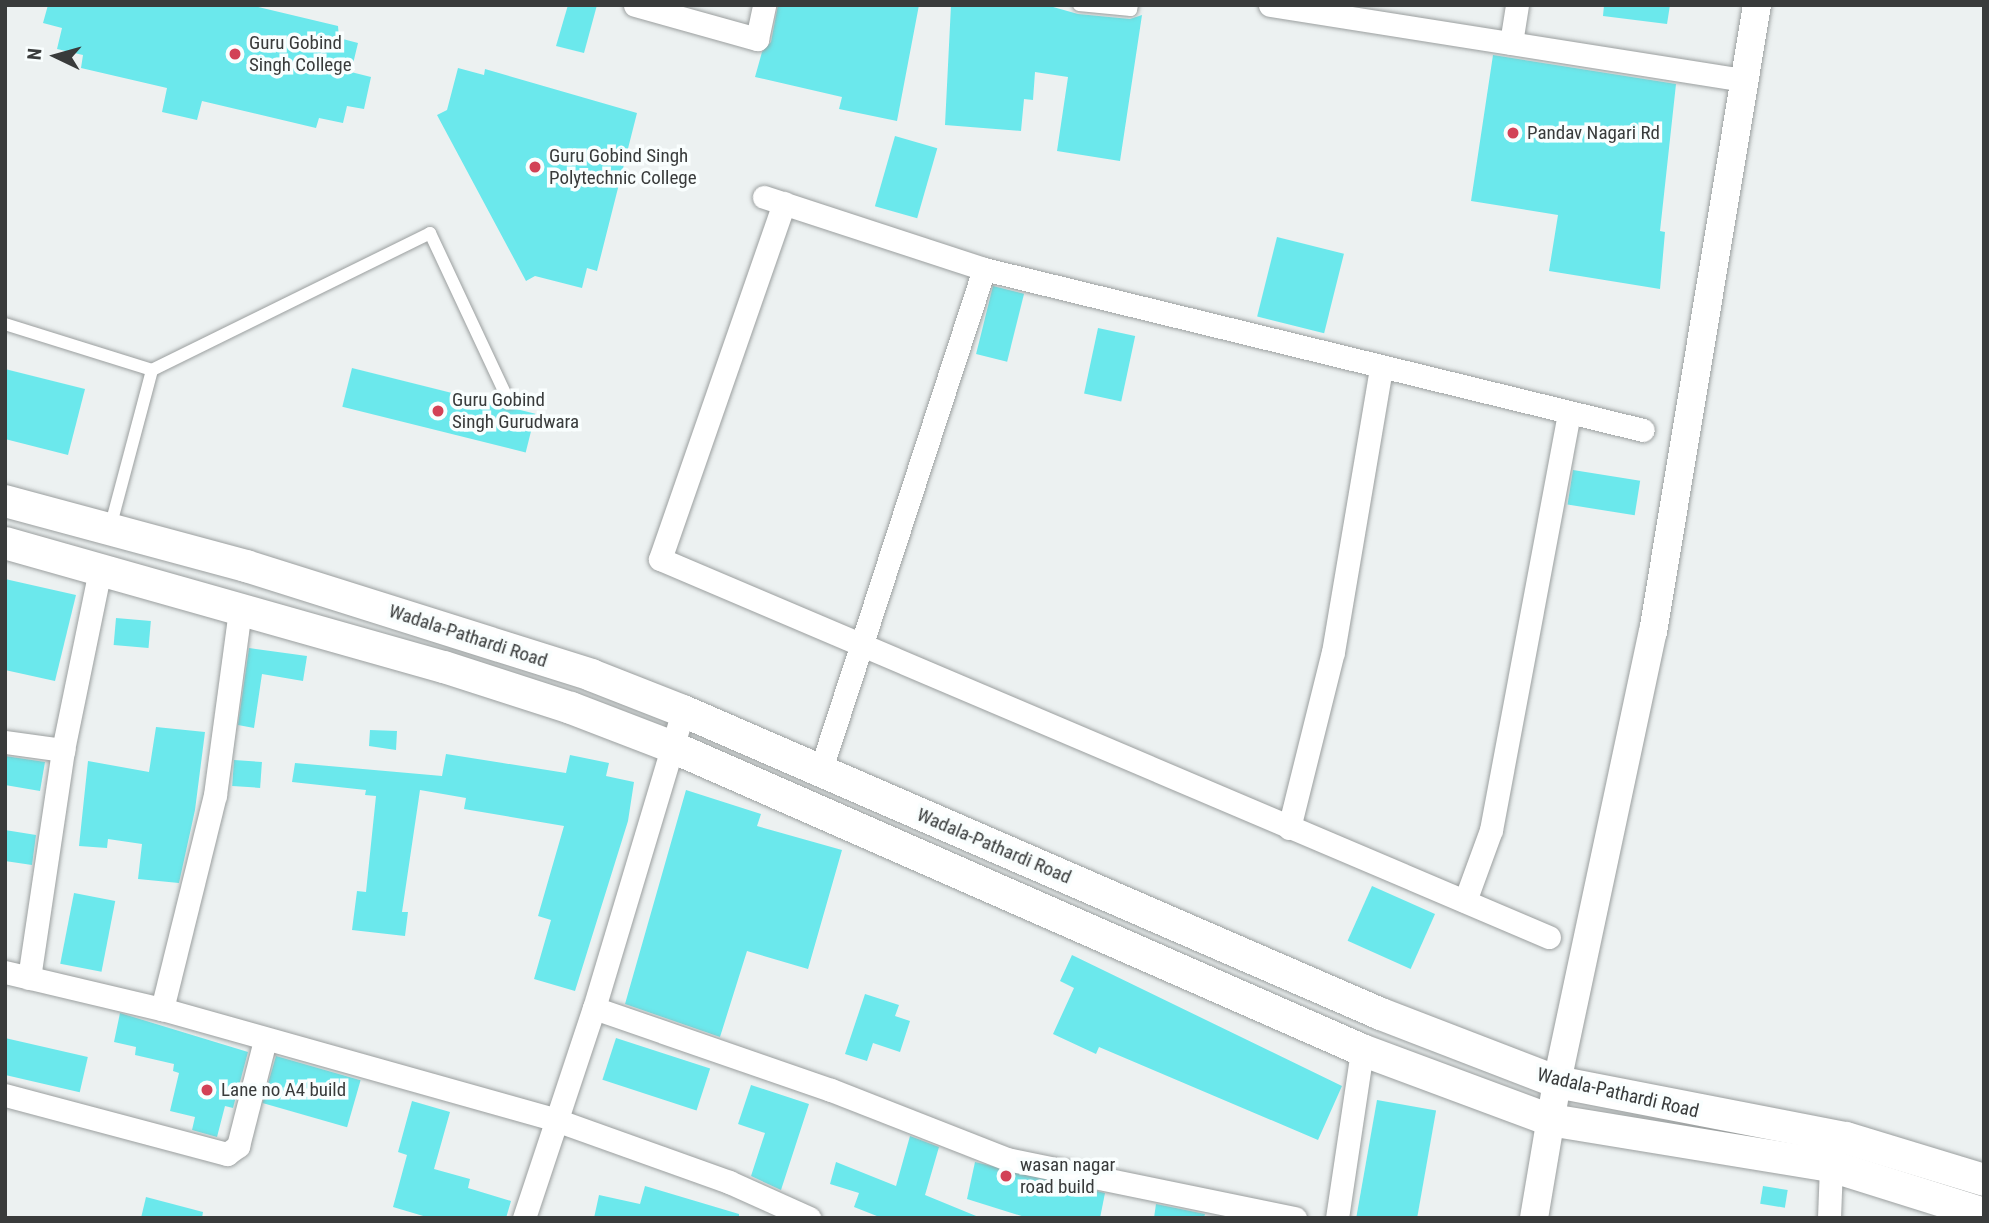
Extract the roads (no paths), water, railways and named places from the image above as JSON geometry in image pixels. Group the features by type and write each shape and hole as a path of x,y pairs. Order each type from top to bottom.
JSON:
{"main road":[{"name":"Wadala-Pathardi Road","path":"5,500 246,566 577,671 683,710 820,772 1381,1014 1557,1082 1846,1138 1984,1180"},
{"name":"Wadala-Pathardi Road","path":"5,543 444,667 670,746 1362,1050 1550,1120 1831,1166 1984,1214"}],"street":[{"path":"635,5 757,39 764,5"},
{"path":"1270,5 1745,80"},
{"path":"1511,43 1517,5"},
{"path":"1534,1218 1557,1082 1653,632 1757,5"},
{"path":"1549,937 861,648 660,559 774,200 984,269 1569,415 1643,430"},
{"path":"820,772 984,269"},
{"path":"1289,828 1333,652 1381,368"},
{"path":"1465,901 1491,830 1569,415"},
{"path":"29,978 63,750 100,569"},
{"path":"162,1009 215,796 240,609"},
{"path":"524,1218 594,1008 670,746 683,710"},
{"path":"5,742 63,750"},
{"path":"5,972 162,1009 555,1120 729,1182 809,1218"},
{"path":"594,1008 831,1090 1007,1159 1295,1218"},
{"path":"5,1095 227,1154 238,1146 265,1040"},
{"path":"1337,1218 1362,1050"},
{"path":"1829,1218 1831,1166"}],"lane":[{"path":"1079,5 1131,10 1132,5"},
{"path":"5,324 152,370 430,233 509,402"},
{"path":"110,528 152,370"}],"place":[{"name":"Guru Gobind Singh College","path":"235,54"},
{"name":"Pandav Nagari Rd","path":"1513,133"},
{"name":"Guru Gobind Singh Polytechnic College","path":"535,167"},
{"name":"Guru Gobind Singh Gurudwara","path":"438,411"},
{"name":"Lane no A4 build","path":"207,1090"},
{"name":"wasan nagar road build","path":"1006,1176"}]}
